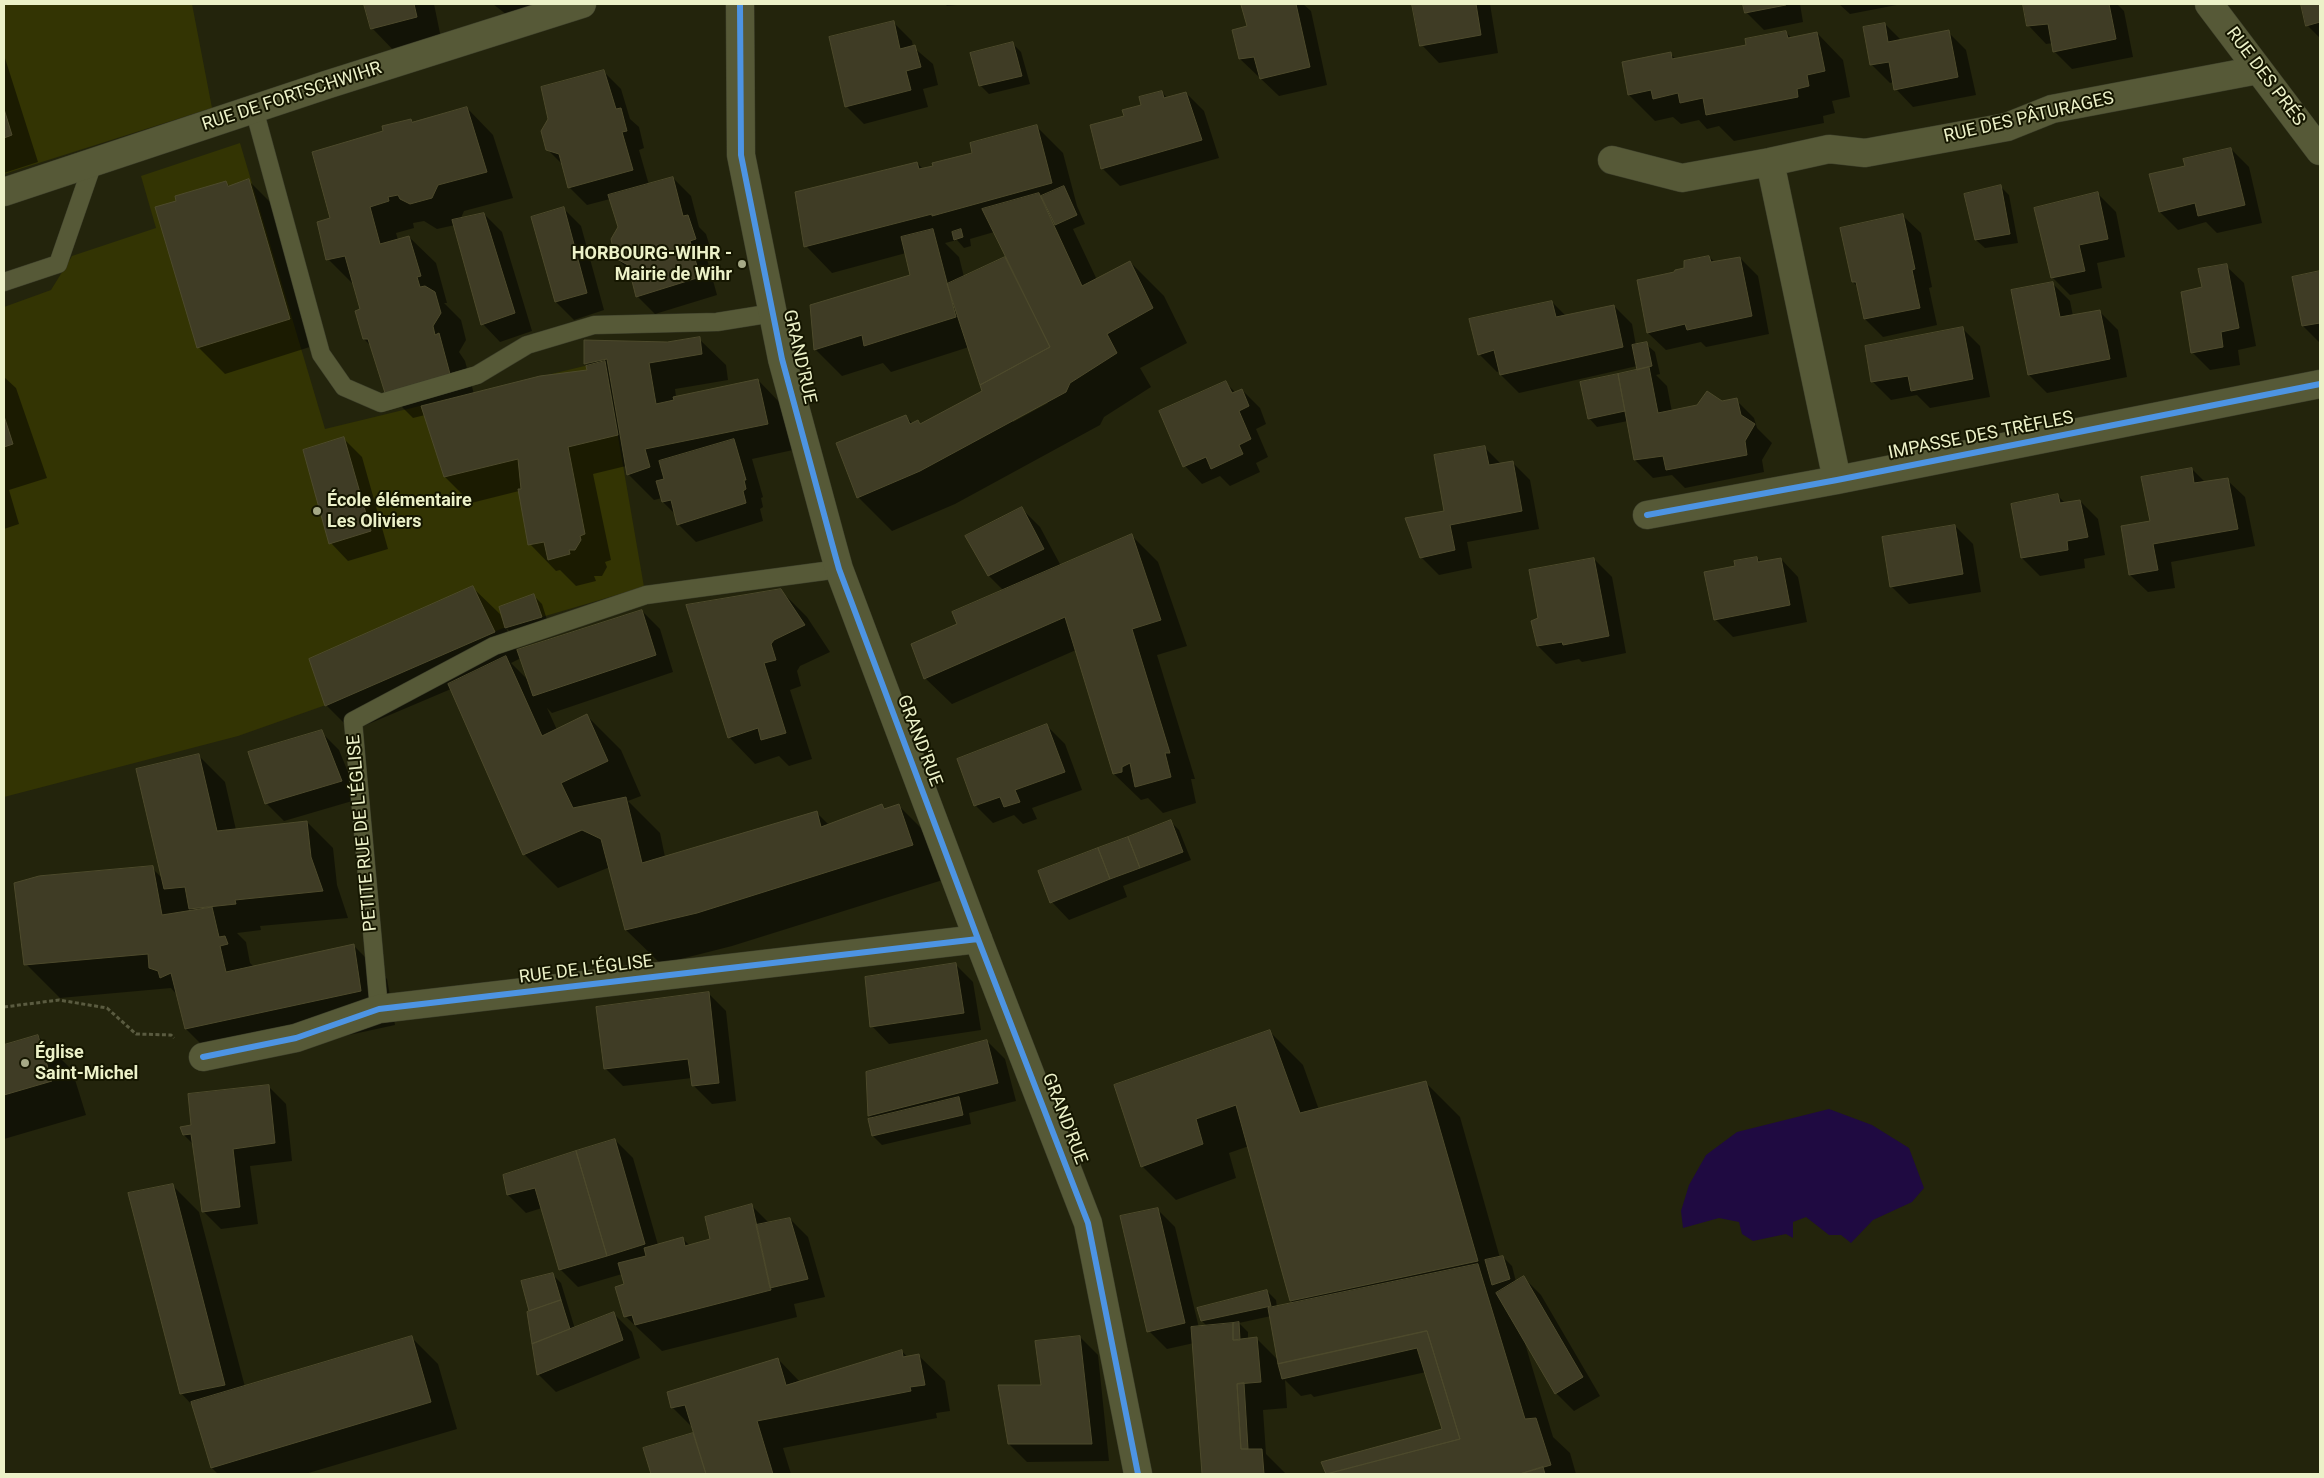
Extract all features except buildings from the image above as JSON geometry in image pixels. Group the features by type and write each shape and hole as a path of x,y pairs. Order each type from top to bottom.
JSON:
{"street":[{"name":"RUE DE FORTSCHWIHR","path":"4,192 254,109 582,4"},
{"name":"GRAND'RUE","path":"740,4 741,155 782,359 839,568 978,939 1088,1223 1138,1474"},
{"name":"RUE DES PRÉS","path":"2210,4 2320,150"},
{"name":"RUE DES PÂTURAGES","path":"1612,160 1682,178 1770,162 1829,148 1864,153 1998,128 2052,109 2258,70"},
{"path":"1770,162 1837,480"},
{"name":"IMPASSE DES TRÈFLES","path":"1647,515 1837,480 2320,384"},
{"name":"RUE DE L'ÉGLISE","path":"202,1056 296,1038 379,1009 978,939"}],"lane":[{"path":"254,109 320,354 344,387 381,403 477,375 527,345 594,325 717,322 773,313"},
{"path":"4,282 58,264 93,163"},
{"name":"PETITE RUE DE L'ÉGLISE","path":"379,1009 353,721 494,646 646,595 839,568"}],"path":[{"path":"4,1007 59,1000 107,1008 136,1034 171,1035 202,1056"}],"shaded area":[{"path":"4,4 192,4 212,108 4,174"},
{"name":"École élémentaire Les Oliviers","path":"240,143 325,429 605,361 644,587 501,629 323,706 238,736 4,797 4,307 51,290 72,256 156,228 141,176"},
{"path":"1829,1109 1872,1125 1909,1148 1924,1188 1912,1202 1873,1220 1851,1243 1841,1235 1829,1235 1806,1217 1793,1222 1793,1238 1786,1234 1753,1241 1742,1234 1739,1222 1719,1218 1683,1228 1681,1211 1689,1185 1706,1155 1737,1132"}],"cycle path":[{"path":"740,4 741,155 782,359 831,540 839,569 978,939 1088,1223 1138,1474"},
{"path":"1647,515 1837,480 2320,384"},
{"path":"203,1057 296,1038 379,1009 978,939"}],"place":[{"name":"HORBOURG-WIHR - Mairie de Wihr","path":"742,264"},
{"name":"École élémentaire Les Oliviers","path":"317,511"},
{"name":"Église Saint-Michel","path":"25,1063"}]}
